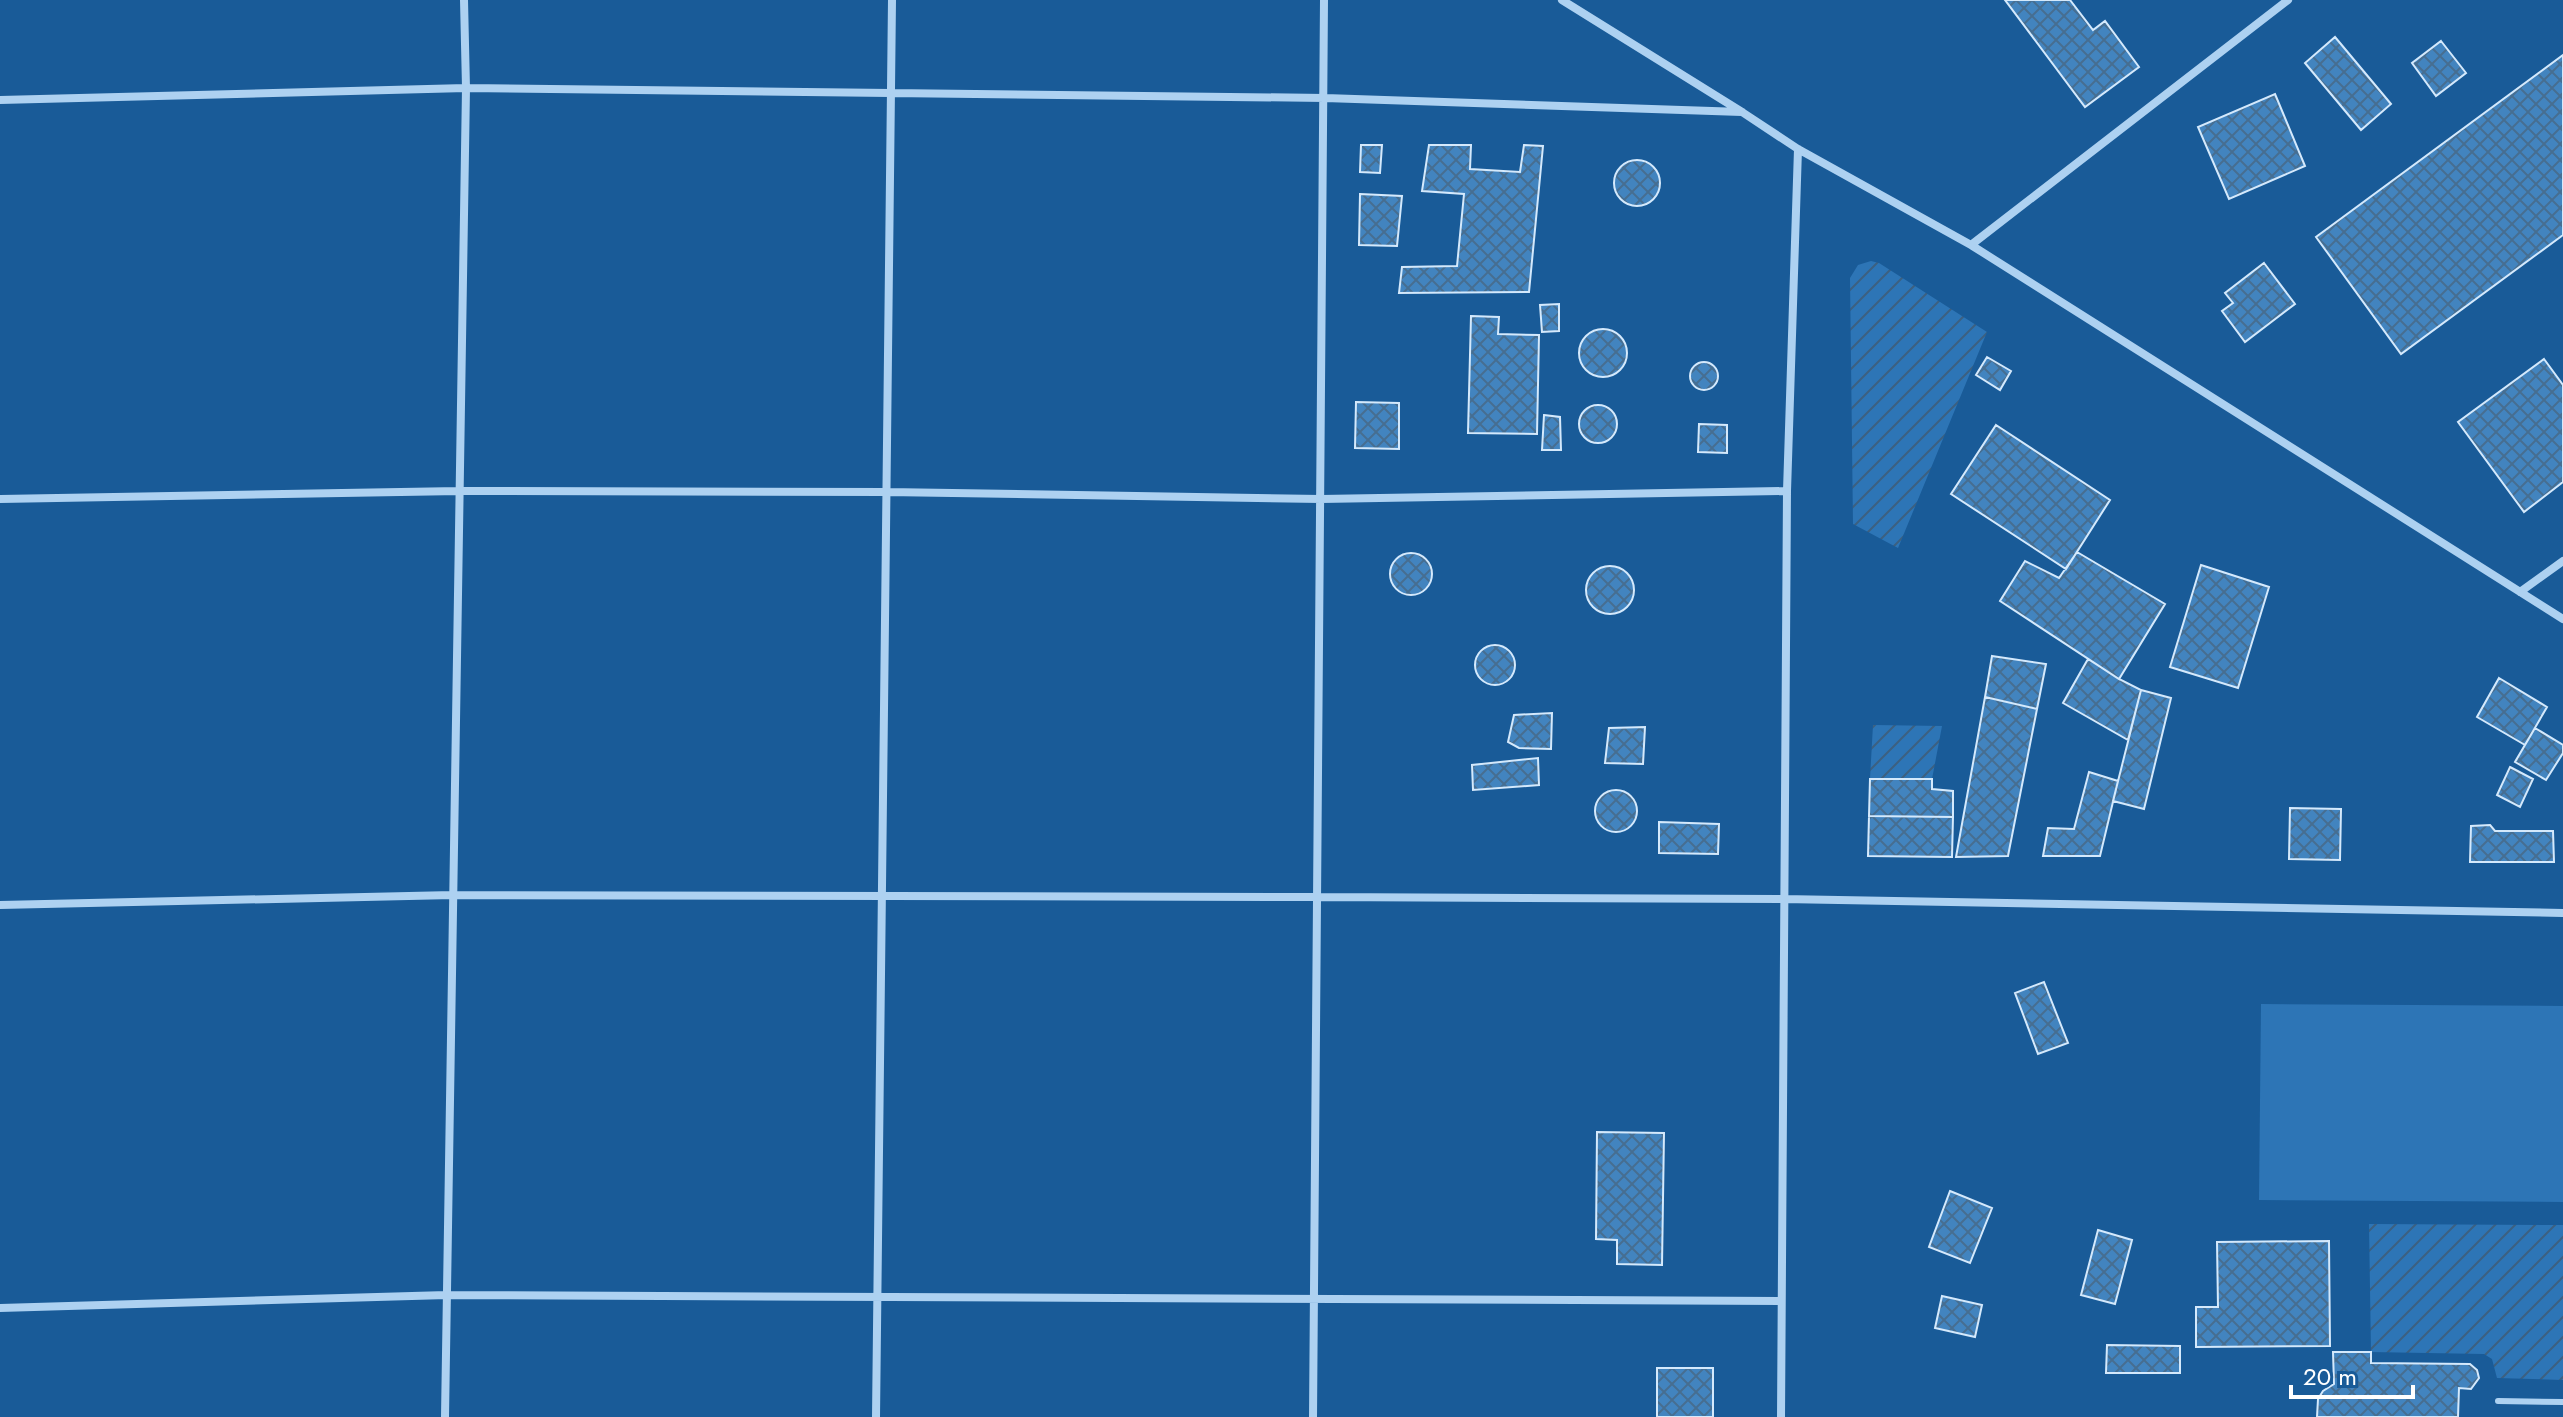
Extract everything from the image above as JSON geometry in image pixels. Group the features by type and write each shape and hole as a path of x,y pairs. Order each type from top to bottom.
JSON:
{"street":[{"path":"445,1417 466,88 464,0"},
{"path":"876,1417 892,0"},
{"path":"1313,1417 1324,0"},
{"path":"1562,0 1798,149 1971,245 2563,619"},
{"path":"1971,245 2274,4 2288,0"},
{"path":"0,100 466,88 1325,98 1742,112"},
{"path":"1781,1417 1787,491 1798,149"},
{"path":"0,499 459,491 887,492 1321,499 1787,491"},
{"path":"2520,592 2563,561"},
{"path":"0,905 453,895 1318,897 1783,899 2563,913"},
{"path":"0,1308 447,1295 1780,1301"}],"lane":[{"path":"2498,1401 2563,1402"}],"shaded area":[{"path":"1871,261 1879,263 1987,332 1898,548 1853,524 1850,278 1858,265"},
{"path":"1873,725 1942,726 1932,779 1870,779"},
{"path":"2261,1004 2563,1006 2563,1202 2259,1200"},
{"path":"2369,1224 2563,1225 2563,1380 2497,1378 2492,1359 2484,1354 2371,1352"}],"building":[{"path":"2005,0 2070,0 2093,30 2105,21 2139,67 2085,107"},
{"path":"2335,37 2391,104 2361,130 2305,63"},
{"path":"2441,41 2466,73 2436,96 2412,63"},
{"path":"2563,55 2563,235 2401,354 2316,237"},
{"path":"2275,94 2305,166 2229,199 2198,127"},
{"path":"1361,145 1382,145 1380,173 1360,172"},
{"path":"1429,145 1471,145 1470,169 1520,172 1524,145 1543,146 1529,292 1399,293 1402,267 1457,266 1464,194 1422,191"},
{"path":"1637,160 1653,167 1660,183 1653,199 1637,206 1621,199 1614,183 1621,167"},
{"path":"1360,194 1402,196 1397,246 1359,245"},
{"path":"2264,263 2295,304 2245,342 2222,311 2233,303 2225,293"},
{"path":"1559,304 1559,331 1542,332 1540,305"},
{"path":"1471,316 1499,317 1498,334 1539,335 1537,434 1468,433"},
{"path":"1603,329 1620,336 1627,353 1620,370 1603,377 1586,370 1579,353 1586,336"},
{"path":"1987,357 2011,371 2000,390 1976,375"},
{"path":"2544,359 2563,385 2563,482 2524,512 2458,422"},
{"path":"1704,362 1714,366 1718,376 1714,386 1704,390 1694,386 1690,376 1694,366"},
{"path":"1356,402 1399,403 1399,449 1355,448"},
{"path":"1598,405 1612,410 1617,424 1612,438 1598,443 1584,438 1579,424 1584,410"},
{"path":"1544,415 1560,417 1561,450 1542,450"},
{"path":"1699,424 1727,425 1727,453 1698,452"},
{"path":"1996,425 2110,500 2066,569 1951,494"},
{"path":"2077,552 2165,604 2119,679 2000,601 2025,561 2059,578"},
{"path":"1411,553 1426,559 1432,574 1426,589 1411,595 1396,589 1390,574 1396,559"},
{"path":"2201,565 2269,587 2238,688 2170,667"},
{"path":"1610,566 1627,573 1634,590 1627,607 1610,614 1593,607 1586,590 1593,573"},
{"path":"1495,645 1509,651 1515,665 1509,679 1495,685 1481,679 1475,665 1481,651"},
{"path":"1992,656 2046,664 2037,709 1985,697"},
{"path":"2088,659 2141,690 2128,740 2063,703"},
{"path":"2499,678 2547,707 2525,745 2477,717"},
{"path":"2141,690 2171,698 2144,809 2113,801"},
{"path":"1985,697 2037,709 2008,856 1956,857"},
{"path":"1552,713 1551,749 1519,748 1508,742 1514,715"},
{"path":"1645,727 1643,764 1605,763 1609,728"},
{"path":"2535,728 2563,745 2563,753 2546,780 2515,762"},
{"path":"1538,758 1539,785 1473,790 1472,765"},
{"path":"2510,767 2533,779 2520,807 2497,795"},
{"path":"2089,772 2118,781 2100,856 2043,856 2048,828 2074,829"},
{"path":"1870,779 1932,779 1932,789 1953,791 1953,817 1869,816"},
{"path":"1616,790 1631,796 1637,811 1631,826 1616,832 1601,826 1595,811 1601,796"},
{"path":"2290,808 2341,809 2340,860 2289,859"},
{"path":"1869,816 1953,817 1952,857 1868,856"},
{"path":"1659,822 1719,824 1718,854 1659,853"},
{"path":"2490,825 2495,831 2553,831 2554,862 2470,862 2471,826"},
{"path":"2044,982 2068,1043 2038,1054 2015,993"},
{"path":"1597,1132 1664,1133 1662,1265 1617,1264 1617,1240 1596,1239"},
{"path":"1950,1191 1992,1208 1970,1263 1929,1247"},
{"path":"2098,1230 2132,1240 2115,1304 2081,1295"},
{"path":"2329,1241 2330,1346 2196,1347 2196,1307 2218,1307 2217,1242"},
{"path":"1942,1296 1982,1305 1975,1337 1935,1328"},
{"path":"2107,1345 2180,1346 2180,1373 2106,1373"},
{"path":"2333,1352 2371,1352 2371,1363 2470,1364 2477,1370 2479,1378 2471,1389 2459,1388 2458,1417 2317,1417 2318,1399 2323,1391 2334,1384"},
{"path":"1657,1368 1713,1368 1713,1417 1657,1417"}]}
